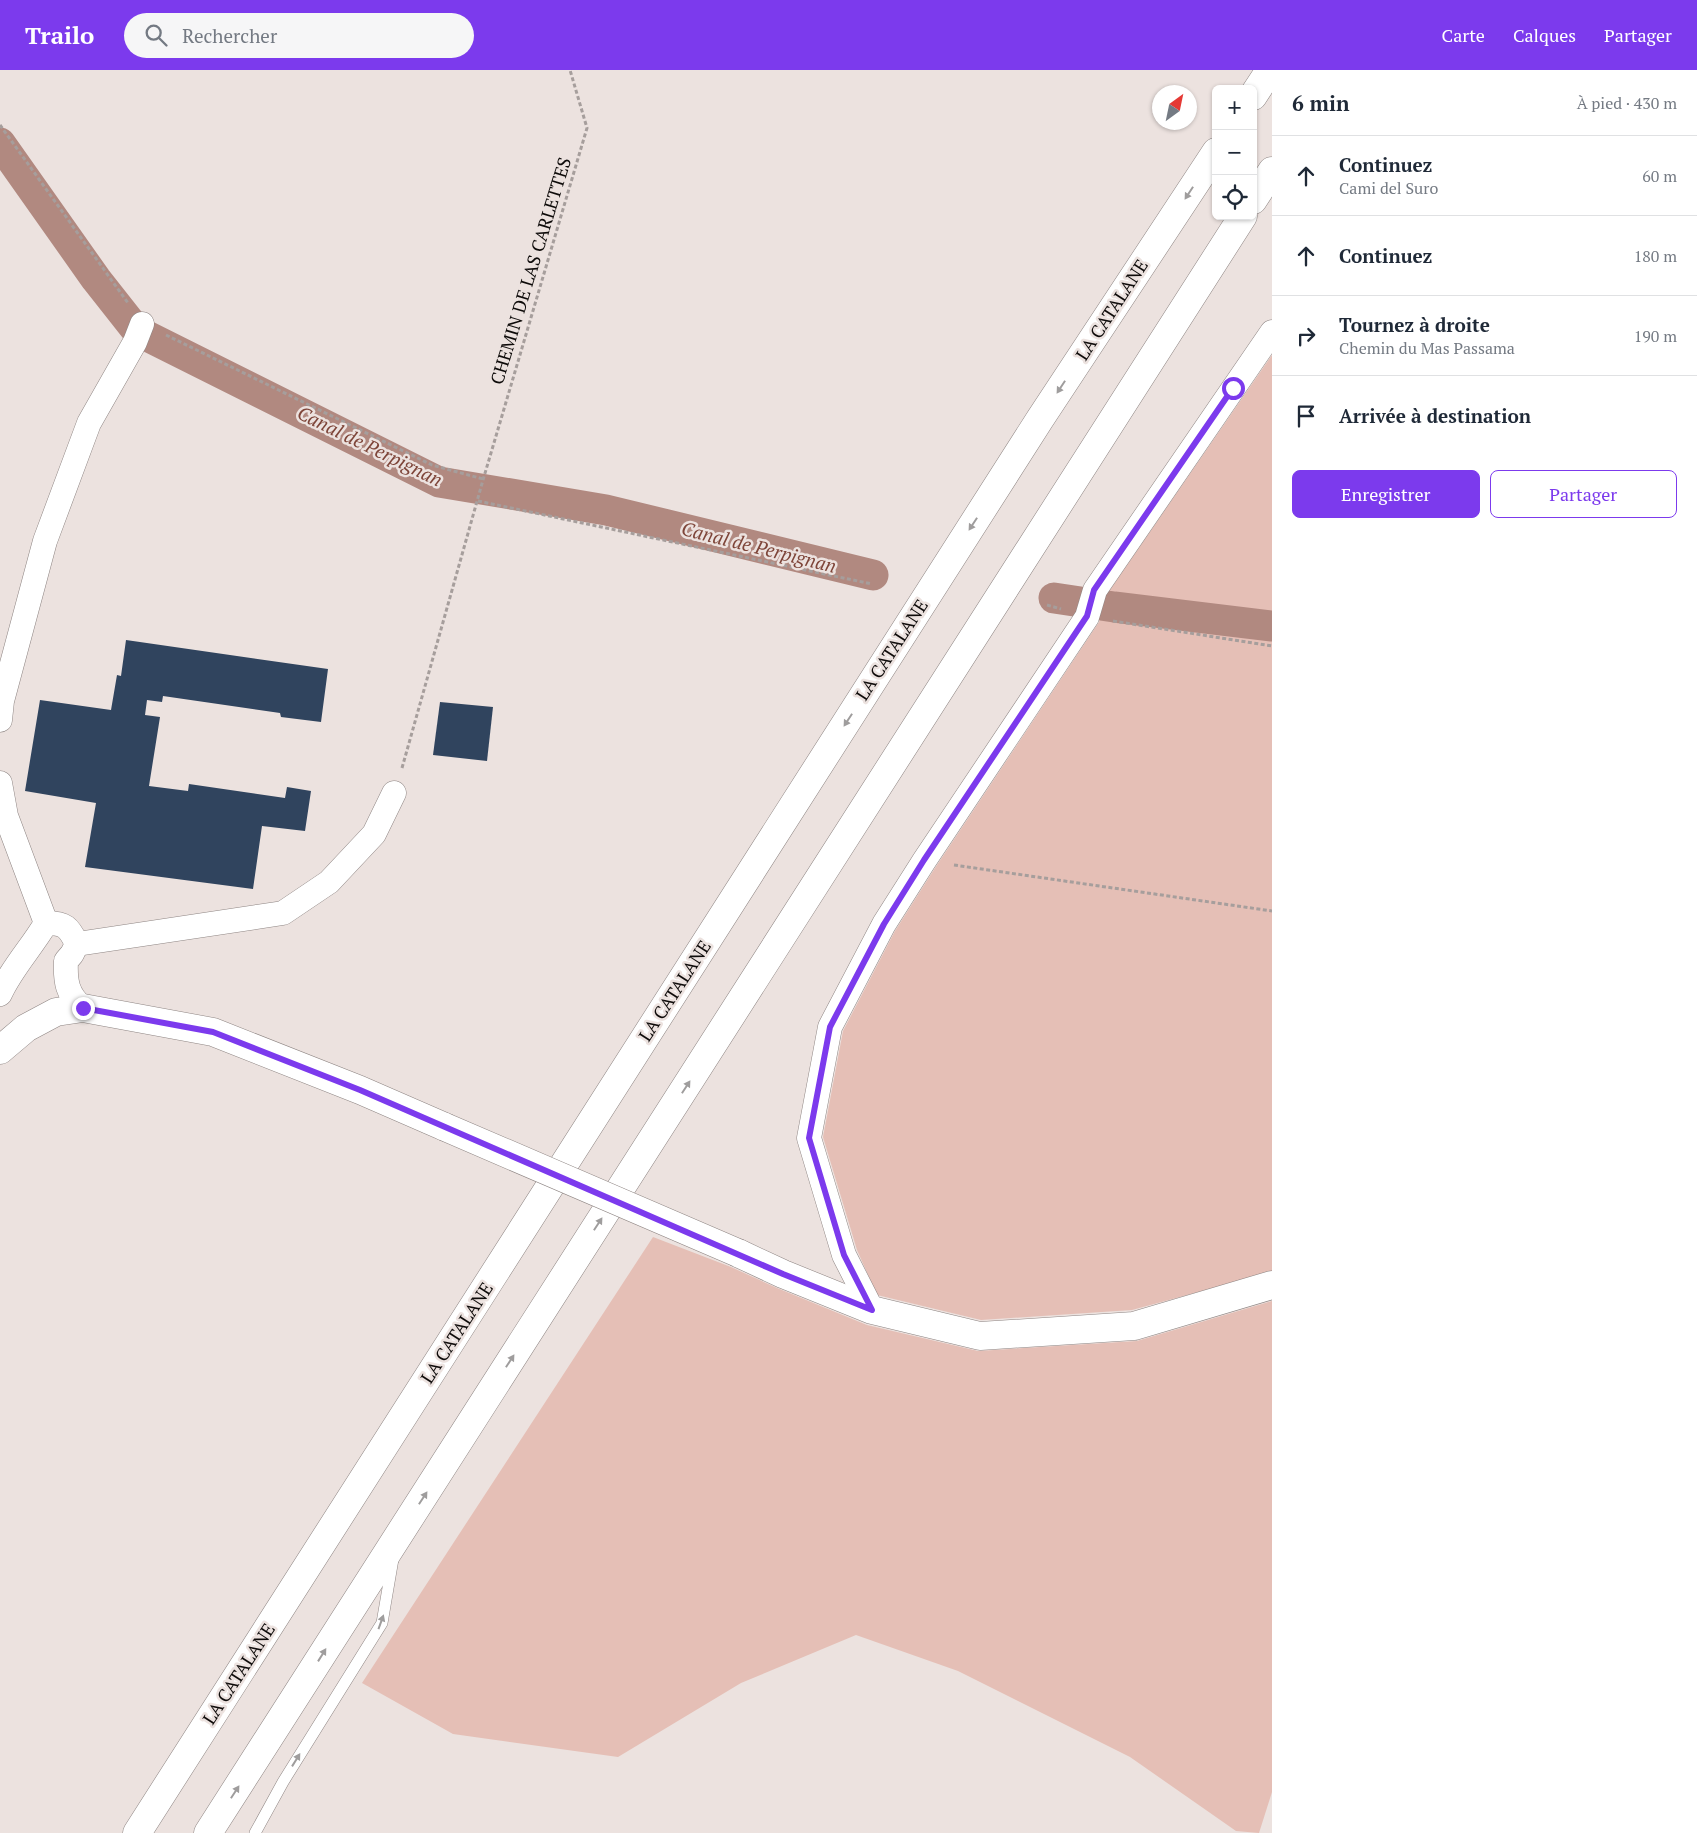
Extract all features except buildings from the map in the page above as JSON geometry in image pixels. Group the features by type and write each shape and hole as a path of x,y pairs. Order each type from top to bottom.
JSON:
{"main road":[{"path":"1257,90 1270,70"},
{"name":"LA CATALANE","path":"138,1833 1034,428 1212,158"},
{"path":"1257,194 1272,171"},
{"path":"208,1833 1240,220"},
{"path":"0,1050 26,1028 56,1012 83,1008 213,1032 445,1127 783,1274 872,1310 980,1336 1134,1326 1272,1285"}],"street":[{"path":"872,1310 844,1255 809,1138 830,1027 884,924 924,860 1087,616 1094,590 1272,332"},
{"path":"0,720 2,700 45,541 89,423 138,333"},
{"path":"0,782 6,816 46,923"},
{"path":"77,944 283,913 329,882 374,834 394,793"},
{"path":"46,923 61,923 72,932 77,944 66,961 65,977 74,1000 83,1008"},
{"path":"0,994 46,923"}],"lane":[{"path":"255,1833 283,1782 382,1623 396,1539"}],"path":[{"name":"CHEMIN DE LAS CARLETTES","path":"394,793 483,480 588,128 570,70"},
{"path":"0,125 138,333 432,465 483,480"},
{"path":"478,502 872,584"},
{"path":"1087,616 1272,646"},
{"path":"924,860 1272,912"}],"shaded area":[{"path":"1272,355 1272,1272 1132,1310 981,1320 877,1295 857,1250 823,1137 843,1031 895,931 1099,622 1107,594"},
{"path":"653,1237 731,1267 867,1325 978,1351 1137,1341 1272,1301 1272,1792 1259,1833 1236,1831 1130,1757 958,1671 856,1635 741,1683 618,1757 453,1734 362,1683"}],"waterway":[{"name":"Canal de Perpignan","path":"0,143 96,279 137,331 439,482 606,510 873,575"},
{"name":"Canal de Perpignan","path":"1054,598 1272,626"}],"route":[{"path":"83,1008 213,1032 360,1090 783,1274 872,1310 844,1255 809,1138 830,1027 884,924 924,860 1087,616 1094,590 1233,388"}]}
